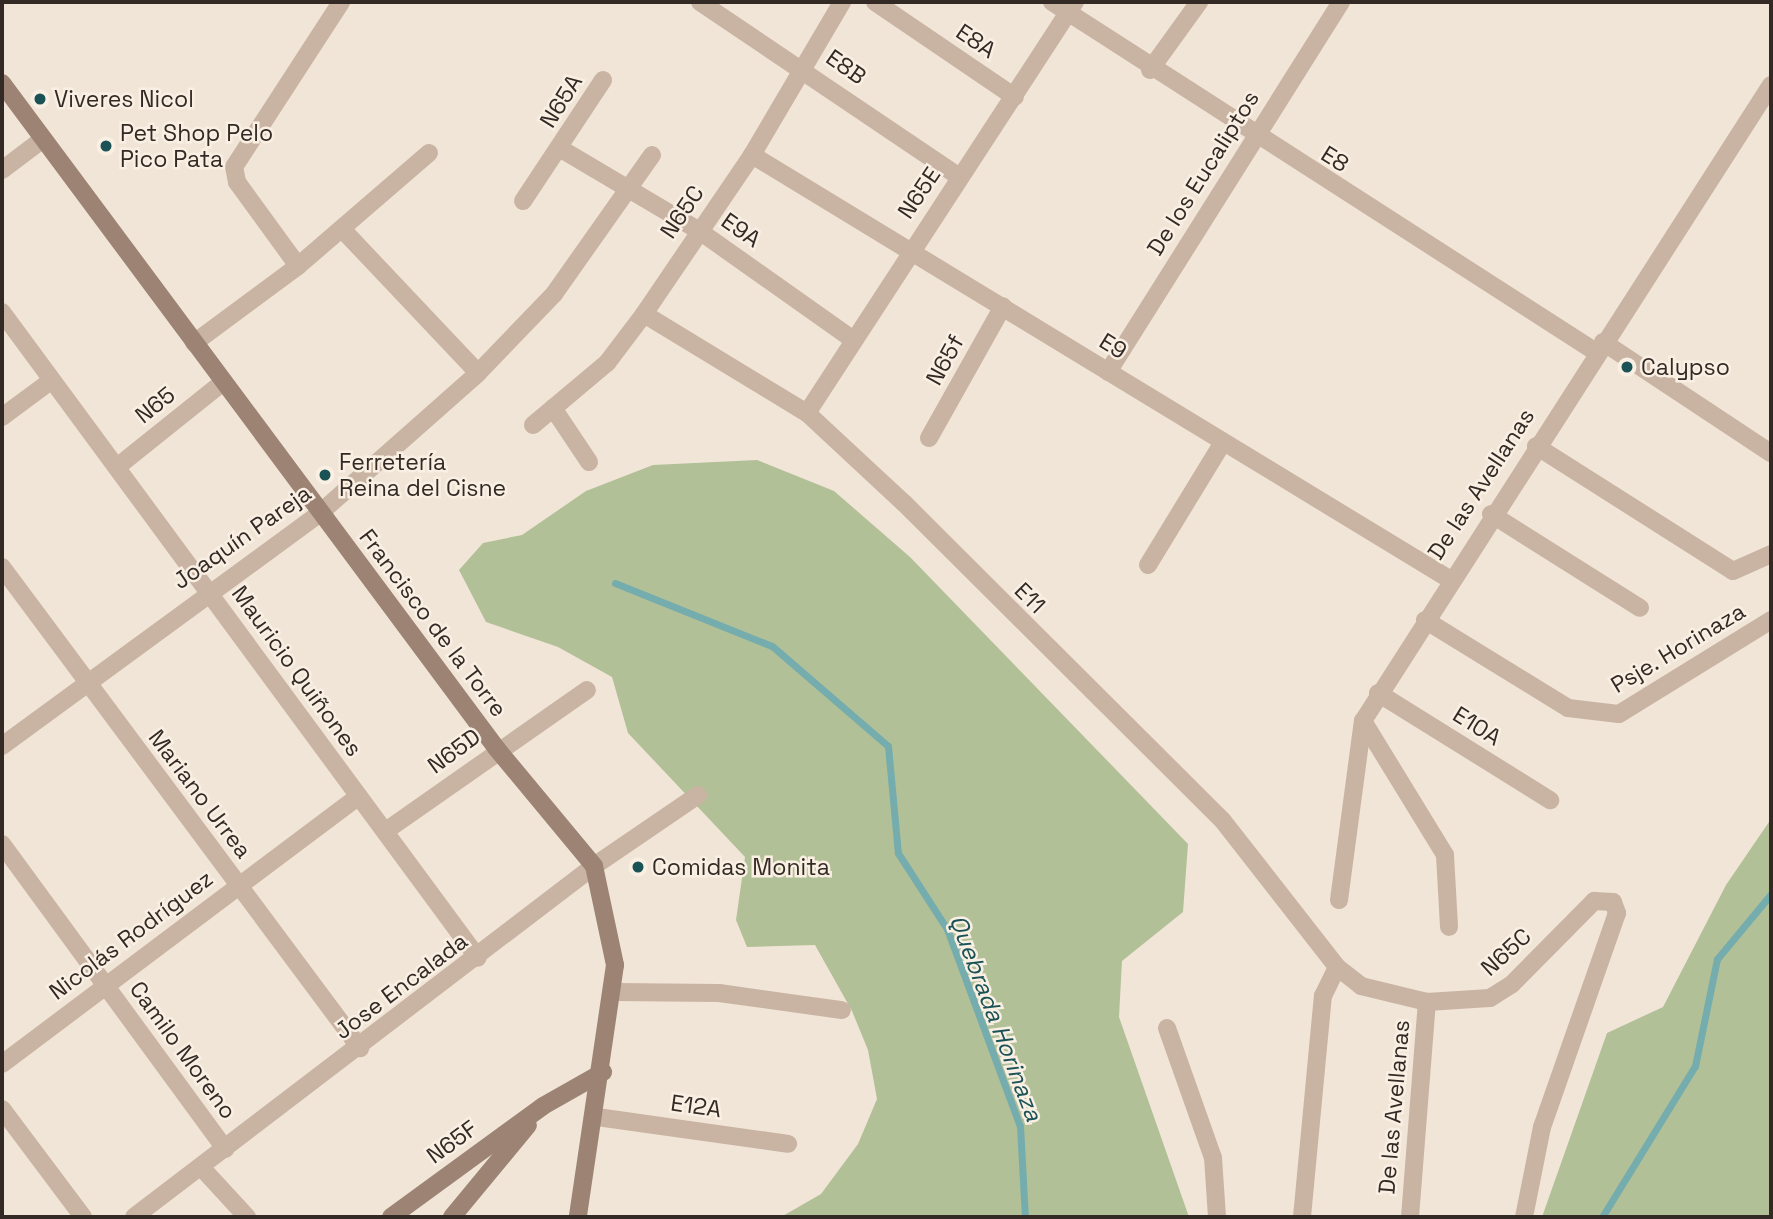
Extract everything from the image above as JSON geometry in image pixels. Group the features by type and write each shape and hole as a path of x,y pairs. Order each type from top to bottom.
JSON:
{"street":[{"path":"298,266 237,182 234,167 341,2"},
{"name":"E8B","path":"700,2 803,66 959,177"},
{"name":"N65C","path":"533,425 607,363 645,314 698,230 752,155 842,2"},
{"name":"E8A","path":"875,2 1015,97"},
{"name":"E8","path":"1052,2 1071,7 1150,70 1254,137 1771,453"},
{"path":"1150,70 1199,2"},
{"name":"De los Eucaliptos","path":"1108,372 1341,2"},
{"name":"N65E","path":"807,413 852,339 1015,97 1071,7"},
{"name":"N65A","path":"523,201 561,149 603,80"},
{"name":"Francisco de la Torre","path":"2,83 497,749 594,866 612,938 614,992 597,1117 578,1217"},
{"name":"De las Avellanas","path":"1363,721 1448,579 1771,85"},
{"path":"2,170 43,139"},
{"name":"E9A","path":"561,149 698,230 852,339"},
{"path":"194,342 298,266 429,153"},
{"name":"Joaquín Pareja","path":"2,746 208,590 320,513 478,373 554,295 631,191 652,155"},
{"name":"E9","path":"752,155 1448,579"},
{"path":"342,229 478,373"},
{"name":"N65f","path":"929,438 1003,306"},
{"name":"Mauricio Quiñones","path":"2,312 359,796 387,830 478,958"},
{"name":"E11","path":"645,314 807,413 1223,821 1337,967"},
{"path":"2,417 52,380"},
{"name":"N65","path":"117,467 223,382"},
{"path":"553,408 589,463"},
{"path":"1148,565 1223,442"},
{"path":"1536,446 1714,561 1741,571 1771,554"},
{"path":"1492,514 1640,608"},
{"name":"Mariano Urrea","path":"2,567 360,1048"},
{"name":"Psje. Horinaza","path":"1424,620 1568,708 1619,714 1771,620"},
{"name":"N65D","path":"387,830 497,749 587,690"},
{"name":"E10A","path":"1378,693 1550,800"},
{"path":"1339,900 1363,721"},
{"path":"1363,721 1446,855 1450,927"},
{"name":"Nicolás Rodríguez","path":"2,1064 359,796"},
{"name":"Jose Encalada","path":"134,1217 478,958 594,866 698,796"},
{"name":"Camilo Moreno","path":"2,844 225,1149"},
{"name":"N65C","path":"1337,967 1365,988 1427,1002 1502,993 1594,901 1613,902 1617,913 1542,1127 1524,1217"},
{"path":"1302,1217 1322,996 1337,967"},
{"path":"614,992 719,993 842,1010"},
{"name":"De las Avellanas","path":"1410,1217 1427,1002"},
{"path":"1167,1028 1213,1158 1217,1217"},
{"path":"452,1217 543,1106 603,1072"},
{"name":"N65F","path":"391,1217 543,1106"},
{"path":"2,1109 83,1217"},
{"name":"E12A","path":"597,1117 788,1144"},
{"path":"201,1167 247,1217"}],"green space":[{"path":"757,460 834,491 910,557 1188,844 1183,912 1122,961 1119,1017 1189,1217 781,1217 821,1194 858,1144 877,1099 868,1050 852,1011 815,945 747,947 736,920 745,857 628,733 612,677 558,647 486,622 459,570 483,543 522,535 586,491 653,465"},
{"path":"1771,819 1771,1217 1542,1217 1607,1033 1663,1007 1726,885"}],"waterway":[{"name":"Quebrada Horinaza","path":"615,583 772,646 888,746 898,853 947,929 1020,1126 1025,1217"},
{"path":"1602,1217 1695,1066 1717,959 1771,894"}],"place":[{"name":"Viveres Nicol","path":"40,99"},
{"name":"Pet Shop Pelo Pico Pata","path":"106,146"},
{"name":"Calypso","path":"1627,367"},
{"name":"Ferretería Reina del Cisne","path":"325,475"},
{"name":"Comidas Monita","path":"638,867"}]}
